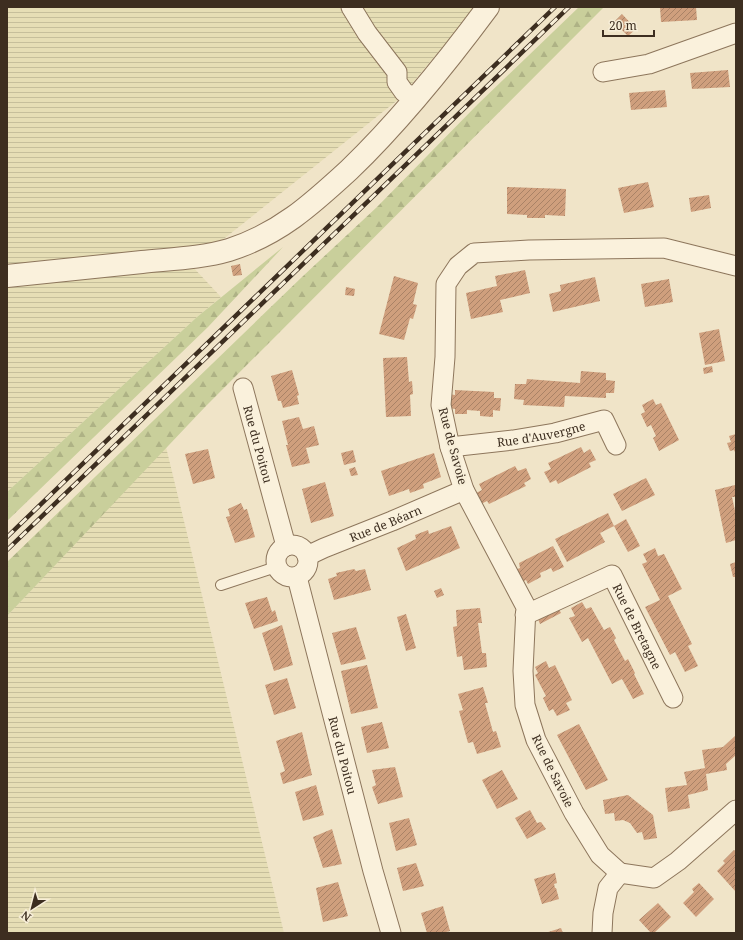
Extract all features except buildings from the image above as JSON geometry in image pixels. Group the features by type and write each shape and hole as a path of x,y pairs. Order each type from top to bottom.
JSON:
{"street":[{"path":"351,7 367,33 397,72 397,82 404,92 416,99"},
{"path":"7,276 193,257 247,244 289,222 367,152 416,99 488,7"},
{"path":"603,72 649,64 736,33"},
{"name":"Rue de Savoie","path":"620,873 600,855 574,813 536,740 525,705 523,671 526,607 464,490 450,447 441,405 445,357 446,284 458,266 474,253 529,250 664,248 736,266"},
{"name":"Rue du Poitou","path":"243,388 286,546"},
{"name":"Rue d'Auvergne","path":"450,447 555,433 604,420 616,445"},
{"name":"Rue de Béarn","path":"307,556 464,490"},
{"path":"286,546 299,546 303,549 307,556 308,564 306,569 297,577 284,576 280,574 276,567 276,555 278,551 286,546"},
{"name":"Rue de Bretagne","path":"525,615 612,575 673,698"},
{"name":"Rue du Poitou","path":"297,577 373,871 391,933"},
{"path":"602,933 603,913 608,888 620,873 654,878 678,861 736,810"}],"lane":[{"path":"221,585 276,567"}],"shaded area":[{"path":"7,7 474,7 399,99 191,265 221,297 197,317 7,492"},
{"path":"166,447 284,933 7,933 7,616"}],"green space":[{"path":"579,7 604,7 205,407 7,616 7,562 302,277 377,207 478,104"},
{"path":"283,247 208,327 7,521 7,492 197,317"}],"railway":[{"path":"7,537 555,7"},
{"path":"7,550 569,7"}]}
